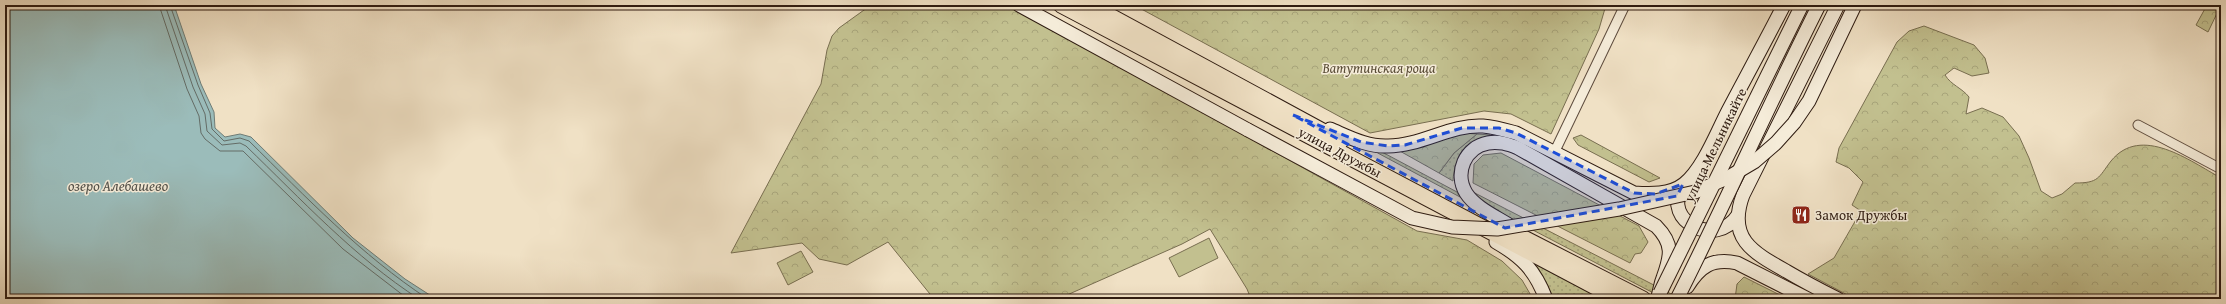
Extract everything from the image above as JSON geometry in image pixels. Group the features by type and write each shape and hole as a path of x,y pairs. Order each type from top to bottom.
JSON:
{"main road":[{"path":"1020,5 1412,218 1452,227 1504,228 1619,209 1695,192 1727,178 1754,162 1771,148 1794,123 1809,101 1855,5"},
{"name":"улица Дружбы","path":"1062,5 1618,299"},
{"name":"улица Дружбы","path":"1090,5 1458,204 1643,299"},
{"path":"1738,214 1728,226 1721,230 1713,231 1695,227 1682,215 1676,203 1677,196 1683,184 1710,147 1784,5"},
{"name":"улица Мельникайте","path":"1659,296 1802,5"},
{"path":"1677,299 1715,222 1766,110 1819,5"},
{"path":"1838,5 1743,195 1738,214 1741,236 1747,246 1757,255 1838,299"},
{"path":"1293,115 1315,121 1360,142 1375,145 1405,145 1462,128 1482,126 1516,134 1634,193 1655,194 1670,191 1683,184"},
{"path":"1537,244 1467,194 1461,180 1463,164 1467,155 1473,149 1488,142 1497,142 1518,148 1645,219 1664,234 1668,242 1669,264 1662,279 1659,296"},
{"path":"1453,212 1486,236 1514,253 1527,264 1541,285 1546,299"},
{"path":"1677,299 1694,276 1706,265 1725,261 1737,263 1808,299"}],"street":[{"path":"1554,153 1625,5"},
{"path":"2138,125 2221,169"}],"highlighted area":[{"path":"1293,115 1361,142 1388,146 1405,145 1462,128 1499,128 1516,133 1634,193 1655,194 1683,184 1677,196 1505,228"}],"green space":[{"path":"871,5 1009,5 1417,231 1467,240 1502,261 1522,280 1533,299 1251,299 1247,289 1210,229 1182,244 1058,299 934,299 888,242 847,265 819,259 802,243 731,253 821,84 827,50 832,36 839,28"},
{"name":"Ватутинская роща","path":"1134,5 1606,5 1599,29 1551,134 1511,114 1484,111 1370,133"},
{"path":"2207,5 2221,5 2208,32 2196,25"},
{"path":"1924,26 1974,45 1985,58 1989,73 1972,76 1954,68 1945,75 1969,97 1966,114 1982,108 2003,117 2019,136 2041,191 2052,198 2062,194 2075,183 2094,181 2111,161 2123,150 2136,146 2151,146 2166,149 2180,155 2221,178 2221,299 1855,299 1808,274 1834,258 1861,211 1852,205 1863,182 1849,168 1836,162 1839,148 1897,42 1909,31"},
{"path":"1463,133 1477,134 1454,153 1439,173 1398,150"},
{"path":"1477,134 1490,135 1475,142 1459,157 1454,172 1453,181 1439,173 1454,153"},
{"path":"1581,135 1660,178 1649,182 1578,145 1573,138"},
{"path":"1374,151 1382,152 1457,192 1460,197"},
{"path":"1501,153 1639,226 1648,242 1641,253 1635,254 1630,263 1473,183 1474,164 1483,155"},
{"path":"1469,190 1681,299 1665,299 1485,205"},
{"path":"1209,238 1218,258 1179,277 1169,258"},
{"path":"801,251 813,272 788,285 777,263"},
{"path":"1528,259 1603,298 1552,299 1543,278"},
{"path":"1744,277 1780,295 1776,299 1735,299 1737,284"}],"water":[{"name":"озеро Алебашево","path":"5,5 174,5 201,84 214,112 215,128 225,137 240,134 251,137 353,238 405,279 436,299 5,299"}],"place":[{"name":"Замок Дружбы","path":"1801,215"}]}
